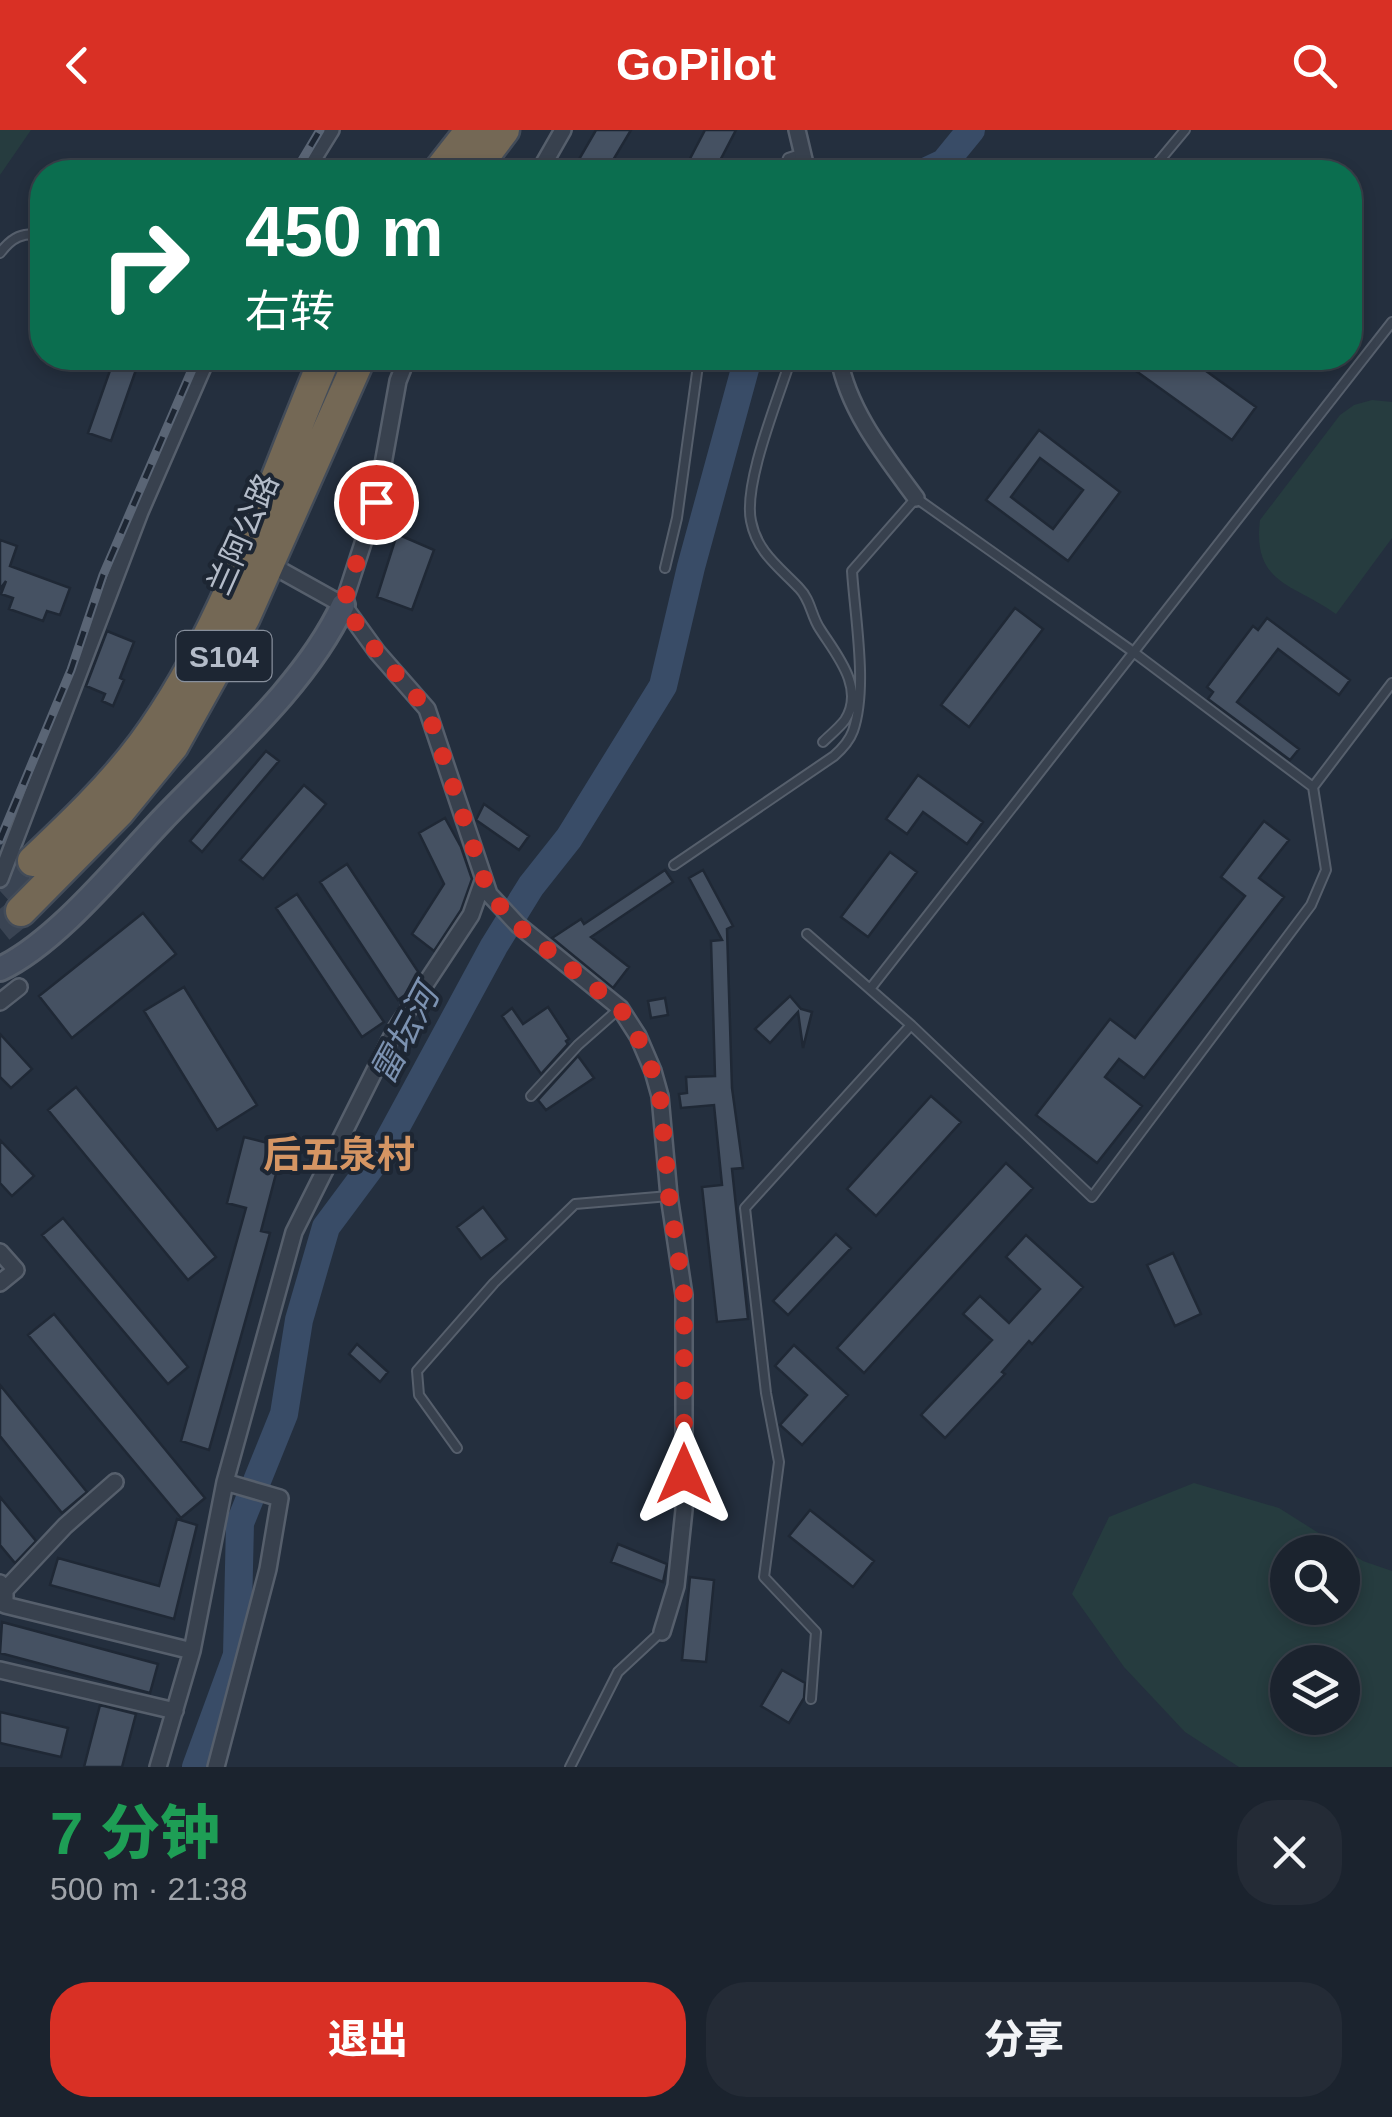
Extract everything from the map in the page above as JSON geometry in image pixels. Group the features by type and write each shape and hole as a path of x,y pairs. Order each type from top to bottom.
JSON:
{"highway":[{"path":"447,160 471,130"},
{"path":"481,160 504,130"},
{"name":"兰阿公路","path":"20,911 118,812 172,746 245,618 258,559 321,370"},
{"name":"兰阿公路","path":"33,861 88,810 142,744 183,683 258,559 354,370"}],"street":[{"path":"312,160 331,130"},
{"path":"546,160 563,130"},
{"path":"798,130 804,160"},
{"path":"0,879 140,512 202,370"},
{"path":"1,963 74,914 274,702 329,635 343,605 376,502 402,370"},
{"path":"841,370 874,442 916,498"},
{"path":"258,559 343,605 377,652 427,709 486,887 518,926 620,1008 646,1052 660,1096 669,1196 684,1295 684,1510 676,1586 662,1632"},
{"path":"158,1767 192,1651 224,1482 294,1232 396,1030 486,887"},
{"path":"0,1002 19,988"},
{"path":"0,1252 16,1270 0,1283"},
{"path":"115,1482 3,1587 5,1605 192,1651"},
{"path":"216,1767 268,1570 280,1498 224,1482"},
{"path":"0,1670 175,1711"}],"lane":[{"path":"1160,160 1185,130"},
{"path":"787,160 803,154"},
{"path":"0,253 16,237 30,233"},
{"path":"1362,360 1392,322"},
{"path":"665,568 675,530 697,370"},
{"path":"788,370 761,455 750,515 759,546 805,595 818,626 846,667 850,704 846,718 823,742"},
{"path":"870,989 1354,370"},
{"path":"674,866 847,744 853,732 859,693 852,571 916,498 1132,651 1312,787 1326,870 1310,905 1092,1196 911,1025 807,934"},
{"path":"1312,787 1392,683"},
{"path":"532,1096 578,1045 620,1008"},
{"path":"811,1699 816,1632 764,1577 779,1462 766,1394 745,1208 911,1025"},
{"path":"457,1448 419,1395 417,1371 446,1335 546,1228 575,1204 669,1196"},
{"path":"570,1767 618,1672 662,1632"}],"green space":[{"path":"0,130 31,130 0,175"},
{"path":"1372,400 1392,402 1392,538 1336,614 1270,570 1259,541 1260,520 1340,415 1354,405"},
{"path":"1194,1483 1279,1508 1322,1535 1270,1535 1270,1625 1360,1625 1360,1559 1392,1571 1392,1767 1239,1767 1185,1732 1124,1667 1072,1594 1109,1517"}],"building":[{"path":"596,130 631,130 613,160 579,160"},
{"path":"705,130 736,130 720,160 689,160"},
{"path":"110,370 136,370 111,441 88,433"},
{"path":"1135,370 1205,370 1256,407 1232,440"},
{"path":"1039,430 1120,492 1068,561 986,500","holes":["1040,458 1083,490 1053,529 1011,497"]},
{"path":"397,534 434,550 412,610 377,597"},
{"path":"0,540 17,546 10,566 70,588 60,615 47,611 43,621 9,609 13,598 1,594 6,581 0,589"},
{"path":"1015,608 1043,629 969,727 941,705"},
{"path":"1267,618 1350,680 1339,695 1278,649 1237,702 1299,749 1290,760 1208,699 1213,692 1207,687 1253,626 1258,630"},
{"path":"107,631 134,642 113,706 102,701 105,694 86,686"},
{"path":"266,751 279,761 202,852 190,841"},
{"path":"918,775 983,822 967,844 923,812 907,834 886,819"},
{"path":"304,785 326,804 263,879 240,860"},
{"path":"484,804 529,836 519,850 476,820"},
{"path":"445,818 472,879 461,910 434,951 412,934 444,884 419,833"},
{"path":"1264,821 1289,840 1259,878 1284,897 1144,1078 1119,1059 1105,1077 1142,1106 1097,1163 1036,1115 1110,1019 1135,1038 1245,896 1221,877"},
{"path":"890,852 917,872 868,937 841,917"},
{"path":"347,864 419,973 398,1000 320,882"},
{"path":"665,870 673,882 591,937 629,967 613,988 552,938 581,919 584,924"},
{"path":"703,870 733,926 727,929 732,1088 743,1168 732,1169 748,1319 717,1322 702,1187 722,1185 714,1105 681,1108 679,1094 687,1093 686,1077 715,1076 711,941 722,940 689,878"},
{"path":"297,894 384,1022 362,1037 276,908"},
{"path":"143,913 176,954 72,1038 39,996"},
{"path":"184,987 257,1105 217,1130 144,1011"},
{"path":"790,996 801,1009 812,1012 803,1048 798,1012 770,1043 755,1029"},
{"path":"665,998 668,1015 651,1018 648,1001"},
{"path":"548,1007 569,1039 541,1074 502,1016 512,1008 523,1024"},
{"path":"0,1034 32,1069 11,1088 0,1077"},
{"path":"578,1056 594,1078 546,1110 538,1100"},
{"path":"76,1087 216,1257 188,1280 48,1110"},
{"path":"931,1096 961,1122 876,1216 847,1189"},
{"path":"244,1137 283,1147 261,1231 270,1233 209,1450 181,1441 246,1208 227,1203"},
{"path":"0,1140 34,1176 12,1196 0,1183"},
{"path":"1006,1163 1033,1188 864,1373 837,1348"},
{"path":"483,1207 507,1239 481,1259 457,1227"},
{"path":"63,1218 188,1367 168,1384 42,1235"},
{"path":"836,1234 851,1248 788,1315 773,1301"},
{"path":"1026,1235 1083,1287 1032,1344 1029,1341 1002,1372 1005,1374 945,1438 921,1415 992,1340 963,1314 980,1296 1009,1323 1040,1289 1006,1257"},
{"path":"1173,1253 1201,1314 1175,1326 1147,1265"},
{"path":"54,1314 205,1498 181,1518 28,1335"},
{"path":"357,1344 388,1372 380,1382 349,1354"},
{"path":"794,1345 848,1395 802,1445 780,1425 807,1395 775,1366"},
{"path":"0,1385 87,1492 62,1513 0,1436"},
{"path":"0,1497 36,1541 15,1563 0,1545"},
{"path":"810,1510 874,1561 853,1587 789,1536"},
{"path":"177,1519 197,1525 174,1619 50,1585 58,1558 159,1586"},
{"path":"618,1544 667,1564 663,1582 611,1562"},
{"path":"690,1577 714,1580 706,1662 682,1660"},
{"path":"2,1622 158,1664 150,1693 0,1653"},
{"path":"782,1670 805,1683 804,1698 789,1723 761,1706"},
{"path":"100,1705 136,1714 122,1767 84,1767"},
{"path":"0,1712 68,1728 61,1757 0,1743"}],"waterway":[{"name":"雷坛河","path":"946,160 971,130"},
{"name":"雷坛河","path":"196,1767 237,1655 240,1523 284,1414 299,1320 326,1227 384,1149 494,946 531,886 569,838 663,686 745,370"}],"tunnel":[{"path":"0,891 33,861"},
{"path":"0,928 21,911"}],"railway":[{"path":"302,160 320,130"},
{"path":"0,840 71,670 103,575 192,370"}],"district":[{"name":"后五泉村","path":"339,1155"}],"route":[{"path":"376,502 343,605 377,652 427,709 489,894 518,926 620,1008 653,1071 660,1096 669,1196 684,1295 684,1474"}]}
